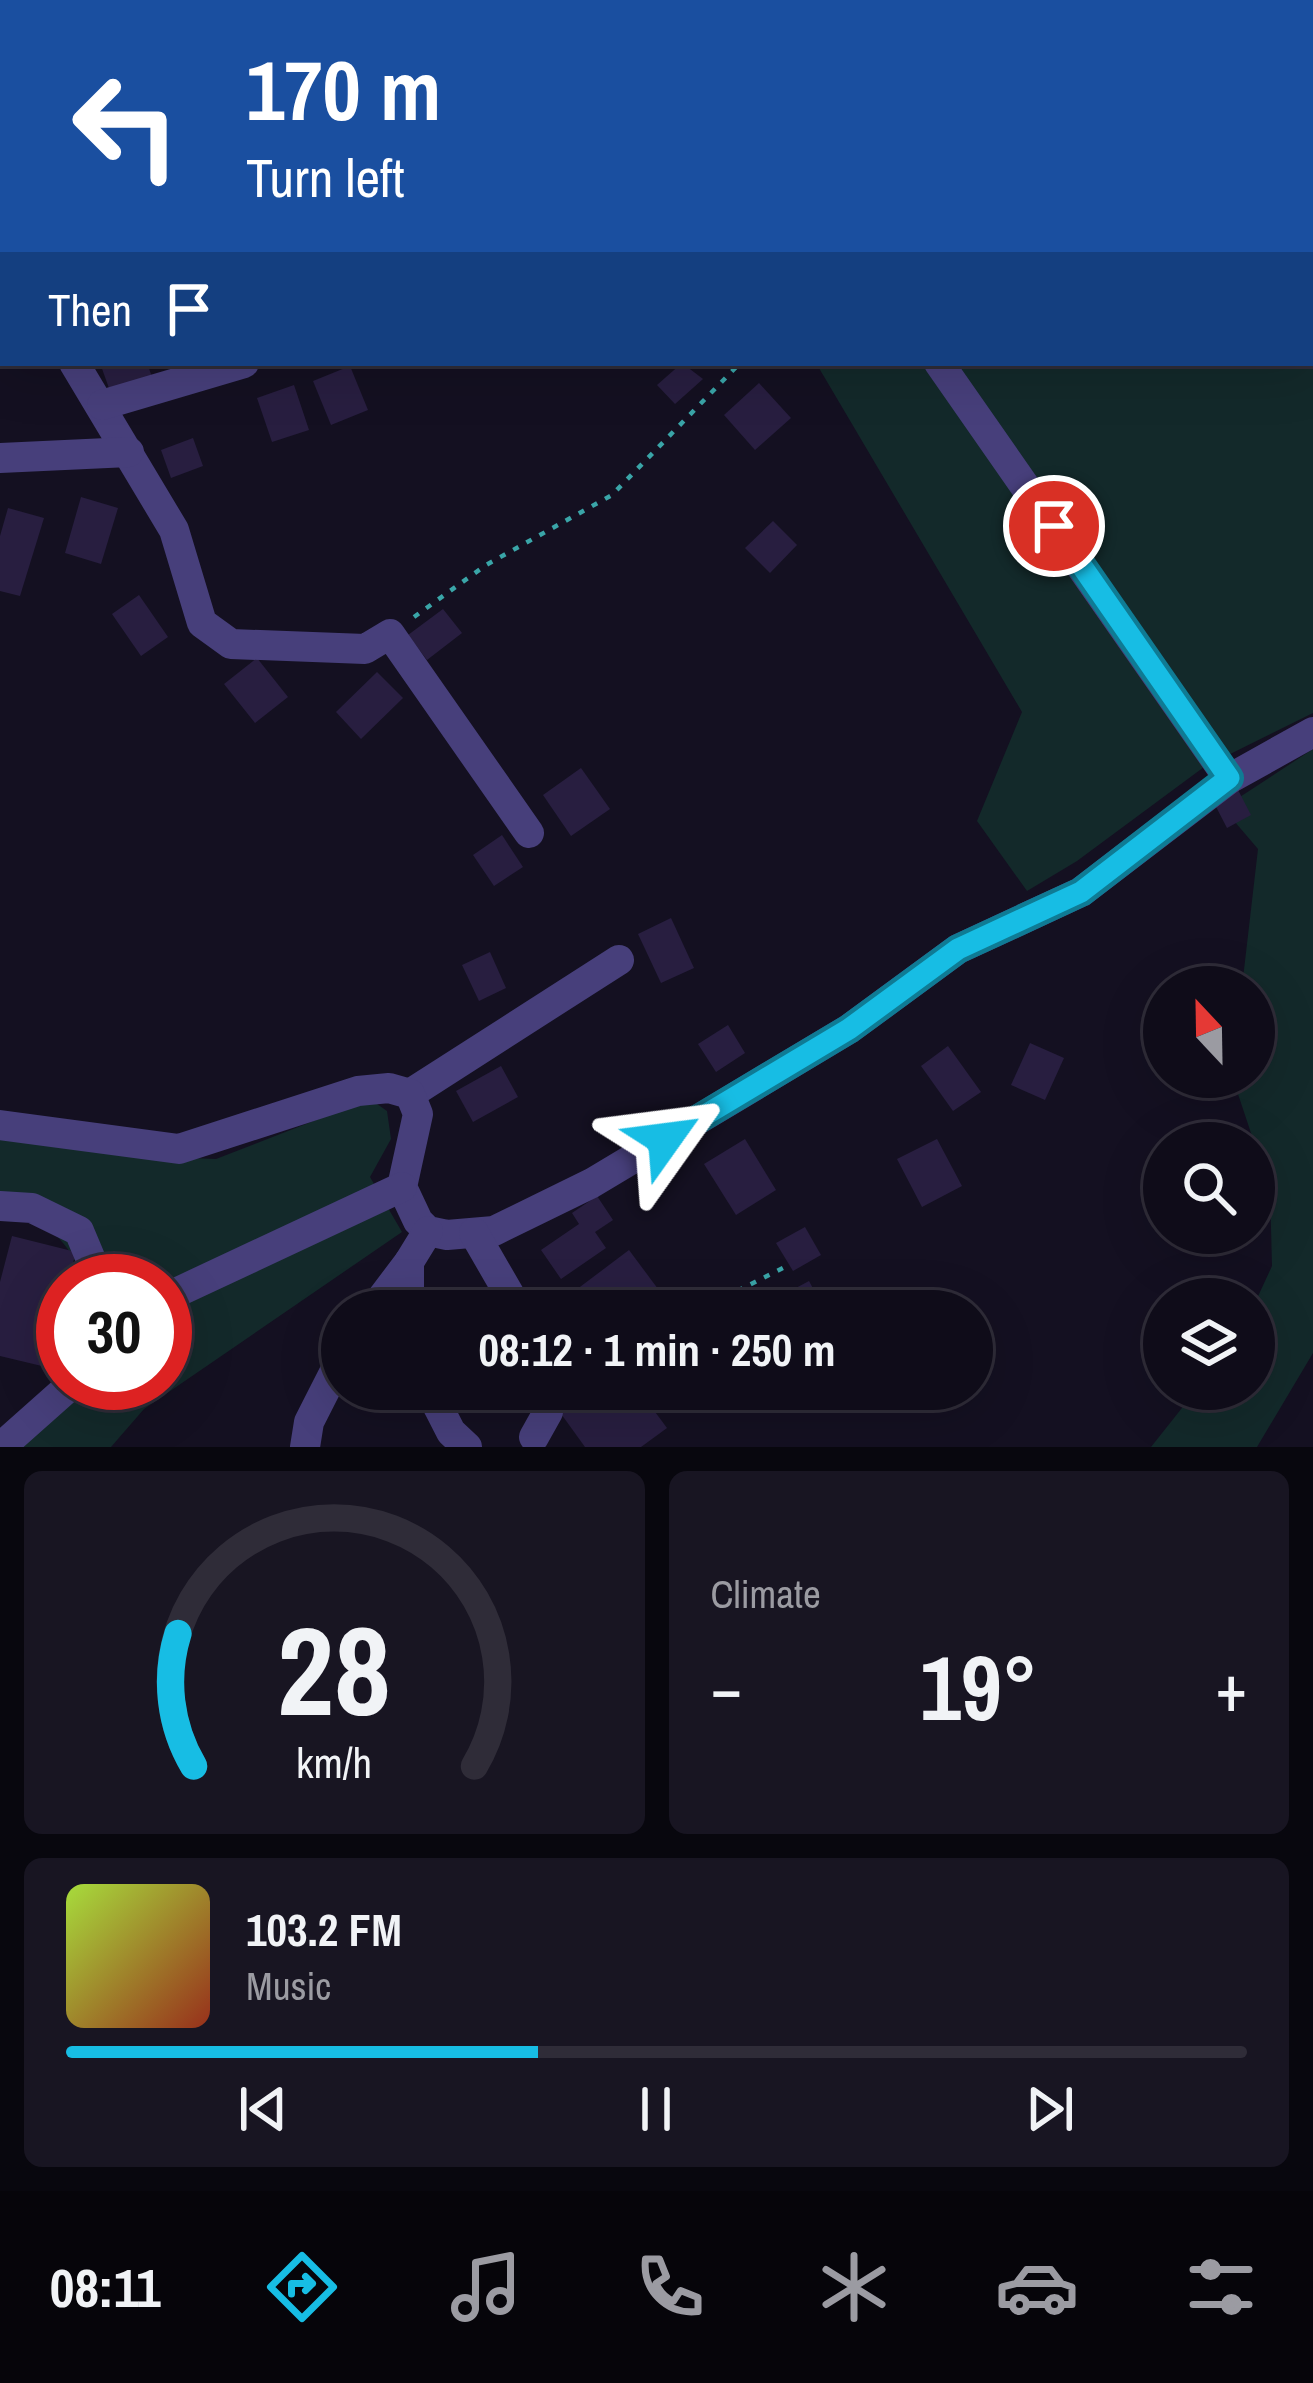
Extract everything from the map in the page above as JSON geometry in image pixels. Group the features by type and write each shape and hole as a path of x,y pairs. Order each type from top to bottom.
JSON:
{"street":[{"path":"76,366 174,530 202,623 231,644 365,649 390,634 529,833"},
{"path":"102,405 234,366"},
{"path":"941,366 1229,778"},
{"path":"0,458 129,452"},
{"path":"428,1231 494,1231 592,1183 849,1029 958,949 1081,892 1229,778 1313,732"},
{"path":"0,1125 179,1149 358,1091 389,1088 410,1094 619,960"},
{"path":"410,1094 418,1114 402,1187 428,1231"},
{"path":"192,1285 402,1187"},
{"path":"0,1206 32,1208 80,1231 89,1254"},
{"path":"388,1290 428,1231"},
{"path":"474,1233 507,1290"},
{"path":"409,1262 409,1290"},
{"path":"305,1447 309,1422 321,1398"},
{"path":"1,1447 43,1410"},
{"path":"440,1410 451,1432 467,1447"},
{"path":"530,1444 548,1410"}],"path":[{"path":"390,634 486,565 612,495 737,366"},
{"path":"739,1290 787,1266"}],"green space":[{"path":"818,366 1313,366 1313,713 1204,767 1077,861 1027,891 977,821 1022,712"},
{"path":"1313,749 1313,1353 1257,1447 1151,1447 1180,1410 1275,1410 1275,1278 1266,1278 1275,1254 1275,1122 1247,1122 1239,1098 1275,1098 1275,966 1244,966 1258,849 1223,808"},
{"path":"370,1099 387,1111 391,1139 370,1177 402,1232 192,1376 192,1254 72,1254 43,1227 0,1218 0,1136 115,1155 216,1159"},
{"path":"36,1410 143,1410 111,1447 0,1447"}],"building":[{"path":"101,366 148,366 152,377 110,391"},
{"path":"350,366 368,410 331,425 313,381"},
{"path":"679,366 703,379 675,404 657,385"},
{"path":"759,383 791,418 755,450 724,415"},
{"path":"294,385 309,430 272,442 257,398"},
{"path":"193,438 203,466 171,478 161,450"},
{"path":"81,497 118,508 101,564 65,553"},
{"path":"8,508 44,518 20,596 0,591 0,536"},
{"path":"773,521 797,545 770,573 745,548"},
{"path":"139,595 168,637 141,656 112,614"},
{"path":"443,609 462,633 427,660 408,635"},
{"path":"257,658 288,697 255,723 224,684"},
{"path":"377,672 403,698 361,739 336,712"},
{"path":"581,768 610,809 571,836 543,795"},
{"path":"1236,786 1251,815 1227,828 1212,799"},
{"path":"502,835 523,867 494,886 473,855"},
{"path":"671,918 694,968 661,983 638,934"},
{"path":"490,952 506,988 479,1001 462,965"},
{"path":"728,1025 745,1053 716,1072 698,1044"},
{"path":"1030,1043 1064,1058 1045,1100 1011,1085"},
{"path":"948,1046 981,1092 953,1111 921,1066"},
{"path":"501,1066 518,1097 473,1122 456,1091"},
{"path":"745,1139 776,1190 736,1215 704,1164"},
{"path":"937,1139 962,1186 922,1207 897,1159"},
{"path":"597,1196 613,1220 595,1232 606,1248 561,1279 541,1250 579,1224 572,1213"},
{"path":"805,1227 821,1255 793,1271 776,1243"},
{"path":"12,1236 76,1252 36,1254 36,1365 0,1356 0,1282"},
{"path":"629,1250 659,1290 576,1290"},
{"path":"809,1281 814,1290 792,1290"},
{"path":"654,1410 667,1428 641,1447 585,1447 559,1411"}],"route":[{"path":"665,1139 849,1029 958,949 1081,892 1229,778 1054,526"}]}
